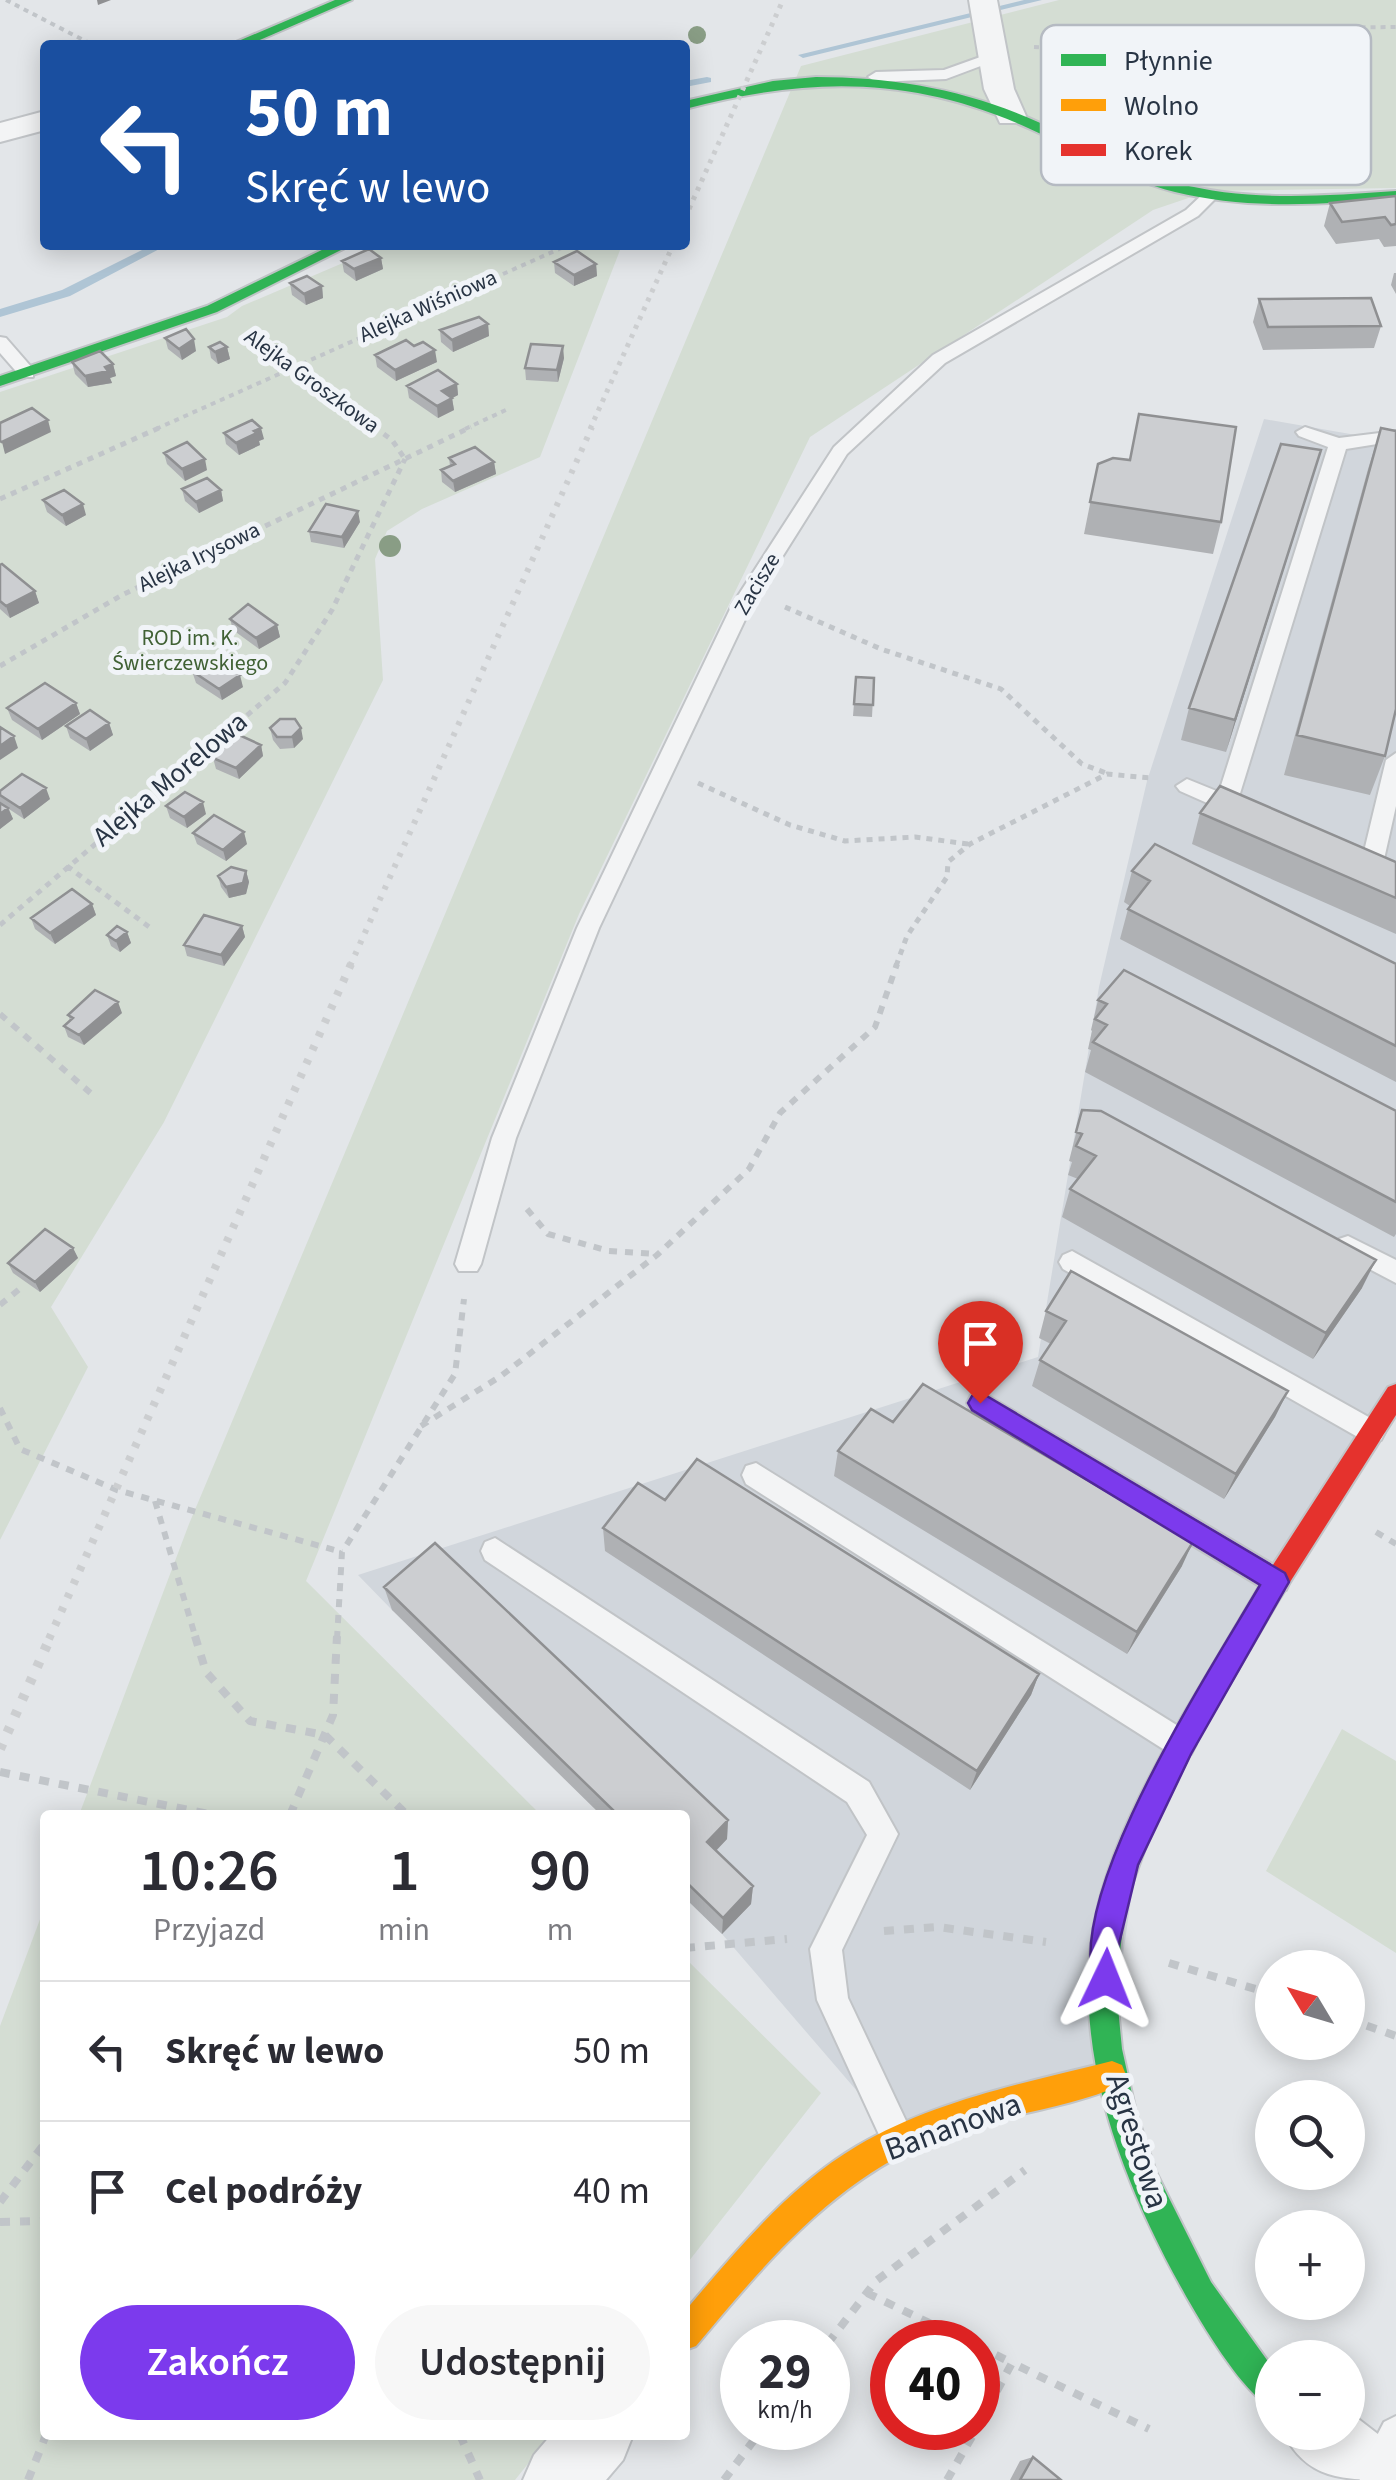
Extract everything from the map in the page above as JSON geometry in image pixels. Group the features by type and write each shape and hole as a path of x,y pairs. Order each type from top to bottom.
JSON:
{"street":[{"path":"248,40 346,0"},
{"path":"986,8 999,97 1011,116"},
{"path":"690,104 783,78 876,78 1011,116 1041,131"},
{"path":"0,133 40,121"},
{"path":"1174,185 1210,196 1396,194"},
{"path":"0,380 212,309 334,250"},
{"name":"Agrestowa","path":"1255,2373 1232,2348 1180,2262 1144,2179 1112,2075 1104,1948 1124,1862 1181,1744 1276,1582 1396,1394"},
{"name":"Bananowa","path":"690,2329 775,2230 842,2173 899,2140 1112,2075"},
{"path":"560,2480 594,2440"},
{"path":"1355,2450 1383,2464"}],"lane":[{"path":"876,78 946,74 995,52"},
{"name":"Zacisze","path":"468,1264 504,1138 588,928 748,596 840,451 939,358 1192,212 1210,196"},
{"path":"0,342 27,372"},
{"path":"1305,432 1338,444 1396,436"},
{"path":"1226,804 1338,444"},
{"path":"1396,760 1362,864 1396,879"},
{"path":"1187,786 1262,820"},
{"path":"1327,1235 1396,1272"},
{"path":"1072,1262 1372,1432"},
{"path":"980,1403 1276,1582"},
{"path":"756,1475 1181,1744"},
{"path":"495,1551 858,1792 883,1834 826,1949 833,2000 899,2140"}],"path":[{"path":"6,0 83,40"},
{"path":"1371,27 1396,27"},
{"path":"995,52 1041,53"},
{"name":"Alejka Wiśniowa","path":"0,500 289,366 556,250"},
{"name":"Alejka Groszkowa","path":"212,309 392,440 405,459"},
{"path":"405,459 510,408"},
{"name":"Alejka Irysowa","path":"0,666 122,594 405,459"},
{"name":"Alejka Morelowa","path":"0,926 285,683 332,610 405,459"},
{"path":"748,596 802,612 880,649 1001,689 1082,764 1107,774 1187,786"},
{"path":"664,770 790,825 844,840 915,837 970,844"},
{"path":"422,1426 501,1376 656,1254 749,1169 780,1114 874,1027 907,936 948,877 948,862 970,844 1107,774"},
{"path":"68,866 152,929"},
{"path":"0,1014 94,1096"},
{"path":"494,1176 548,1234 609,1251 656,1254"},
{"path":"292,1810 333,1715 342,1552 455,1374 468,1264"},
{"path":"0,1305 22,1287"},
{"path":"0,1408 20,1449 155,1501 342,1552"},
{"path":"155,1501 206,1672 250,1721 325,1734 401,1810"},
{"path":"0,1772 189,1810"},
{"path":"1162,1961 1255,1989"},
{"path":"1365,2024 1396,2036"},
{"path":"0,2202 40,2150"},
{"path":"846,2320 867,2293 1025,2170"},
{"path":"0,2222 40,2221"},
{"path":"867,2293 924,2320"},
{"path":"1000,2358 1149,2429"},
{"path":"1000,2386 1012,2364"},
{"path":"28,2480 44,2440"},
{"path":"462,2440 480,2480"},
{"path":"724,2480 747,2450"},
{"path":"947,2480 964,2450"}],"shaded area":[{"path":"1264,419 1396,442 1396,1391 1142,1823 1106,2073 900,2141 722,1934 690,1903 690,1810 678,1810 392,1610 358,1575 1038,1357 1099,987 1147,781"}],"green space":[{"path":"1059,0 1396,0 1396,188 1209,191 1153,210 810,437 579,914 306,1581 536,1810 81,1810 189,1524 801,66"},
{"name":"ROD im. K. Świerczewskiego","path":"373,250 620,250 540,457 422,509 387,531 375,559 383,680 164,1122 51,1307 88,1367 0,1540 0,392 227,317 242,306"},
{"path":"1342,1729 1396,1761 1396,1953 1266,1871"},
{"path":"40,1919 40,2440 547,2440 515,2480 0,2480 0,2026"},
{"path":"690,1963 821,2093 690,2260"}],"building":[{"path":"1396,196 1396,224 1391,225 1385,217 1342,222 1330,203"},
{"path":"367,250 381,258 354,269 342,261"},
{"path":"577,251 596,264 574,275 554,262"},
{"path":"307,276 322,286 304,294 290,283"},
{"path":"1371,298 1381,326 1268,327 1259,299"},
{"path":"479,317 488,324 452,340 440,330"},
{"path":"186,329 194,339 179,349 165,338"},
{"path":"406,340 414,346 423,342 435,350 395,370 375,355"},
{"path":"220,342 227,347 215,352 209,347"},
{"path":"531,344 563,346 557,370 525,368"},
{"path":"100,351 113,364 105,367 108,371 85,376 72,362"},
{"path":"438,370 457,384 442,391 452,398 437,406 407,386"},
{"path":"32,408 48,420 0,441 0,423"},
{"path":"1139,414 1236,427 1221,522 1090,502 1098,464 1113,458 1130,460"},
{"path":"252,420 261,428 236,443 224,433"},
{"path":"1381,428 1396,431 1396,709 1385,756 1297,735"},
{"path":"187,442 205,459 182,469 164,453"},
{"path":"1281,444 1321,450 1235,720 1189,708"},
{"path":"475,447 494,462 453,481 441,470 455,464 449,458"},
{"path":"207,478 221,490 196,502 182,489"},
{"path":"64,490 83,504 62,515 43,500"},
{"path":"326,504 358,511 342,537 309,531"},
{"path":"2,564 35,591 6,606 0,601"},
{"path":"248,604 277,625 256,638 230,619"},
{"path":"212,658 240,675 219,689 192,671"},
{"path":"856,677 874,678 873,705 854,704"},
{"path":"45,683 76,703 38,729 7,708"},
{"path":"90,710 109,723 86,739 66,726"},
{"path":"280,719 295,719 301,728 292,737 277,737 270,728"},
{"path":"0,727 14,736 0,746"},
{"path":"237,734 261,745 236,768 213,758"},
{"path":"22,774 46,788 20,808 0,795 0,791"},
{"path":"1220,786 1396,862 1396,898 1200,813"},
{"path":"185,792 203,802 184,817 166,806"},
{"path":"214,815 244,832 223,850 193,833"},
{"path":"1155,844 1396,964 1396,1046 1128,909 1150,881 1132,871"},
{"path":"231,867 246,871 243,883 226,887 218,876"},
{"path":"72,889 92,904 50,933 31,918"},
{"path":"204,915 242,926 221,955 184,945"},
{"path":"117,926 127,932 116,941 107,935"},
{"path":"1124,970 1396,1111 1396,1202 1093,1042 1107,1025 1095,1019 1107,1004 1098,1000"},
{"path":"95,990 118,1002 79,1035 64,1026 73,1018 68,1015"},
{"path":"1082,1110 1101,1111 1376,1260 1326,1333 1070,1189 1096,1156 1076,1146 1082,1134 1076,1132"},
{"path":"45,1229 73,1248 35,1282 8,1263"},
{"path":"1071,1271 1288,1391 1236,1474 1040,1360 1066,1321 1046,1311"},
{"path":"923,1384 1193,1542 1137,1632 838,1451 871,1409 893,1422"},
{"path":"697,1459 1039,1674 977,1771 603,1528 638,1483 665,1500"},
{"path":"435,1543 728,1820 707,1842 753,1886 723,1918 690,1886 690,1810 613,1810 384,1587"},
{"path":"1033,2457 1061,2480 1020,2480"}],"waterway":[{"path":"803,55 1037,0"},
{"path":"690,83 707,80"},
{"path":"0,313 66,293 151,250"}],"railway":[{"path":"690,207 783,0"},
{"path":"590,429 671,250"},
{"path":"350,966 592,427"},
{"path":"49,1639 351,964"},
{"path":"0,1749 51,1636"}],"traffic: fast":[{"path":"248,40 346,0"},
{"path":"690,104 773,85 860,81 946,94 1041,129"},
{"path":"1168,185 1204,194 1259,199 1396,195"},
{"path":"0,381 212,309 334,250"},
{"path":"1192,1724 1141,1823 1113,1901 1102,1987 1107,2049 1121,2112 1142,2175 1169,2236 1201,2293 1255,2370"}],"traffic: slow":[{"path":"690,2329 791,2217 865,2158 893,2142 954,2118 1112,2075"}],"traffic: jam":[{"path":"1192,1724 1269,1593 1396,1394"}],"route":[{"path":"980,1403 1276,1582 1232,1651 1181,1744 1124,1862 1104,1948 1106,1979"}]}
